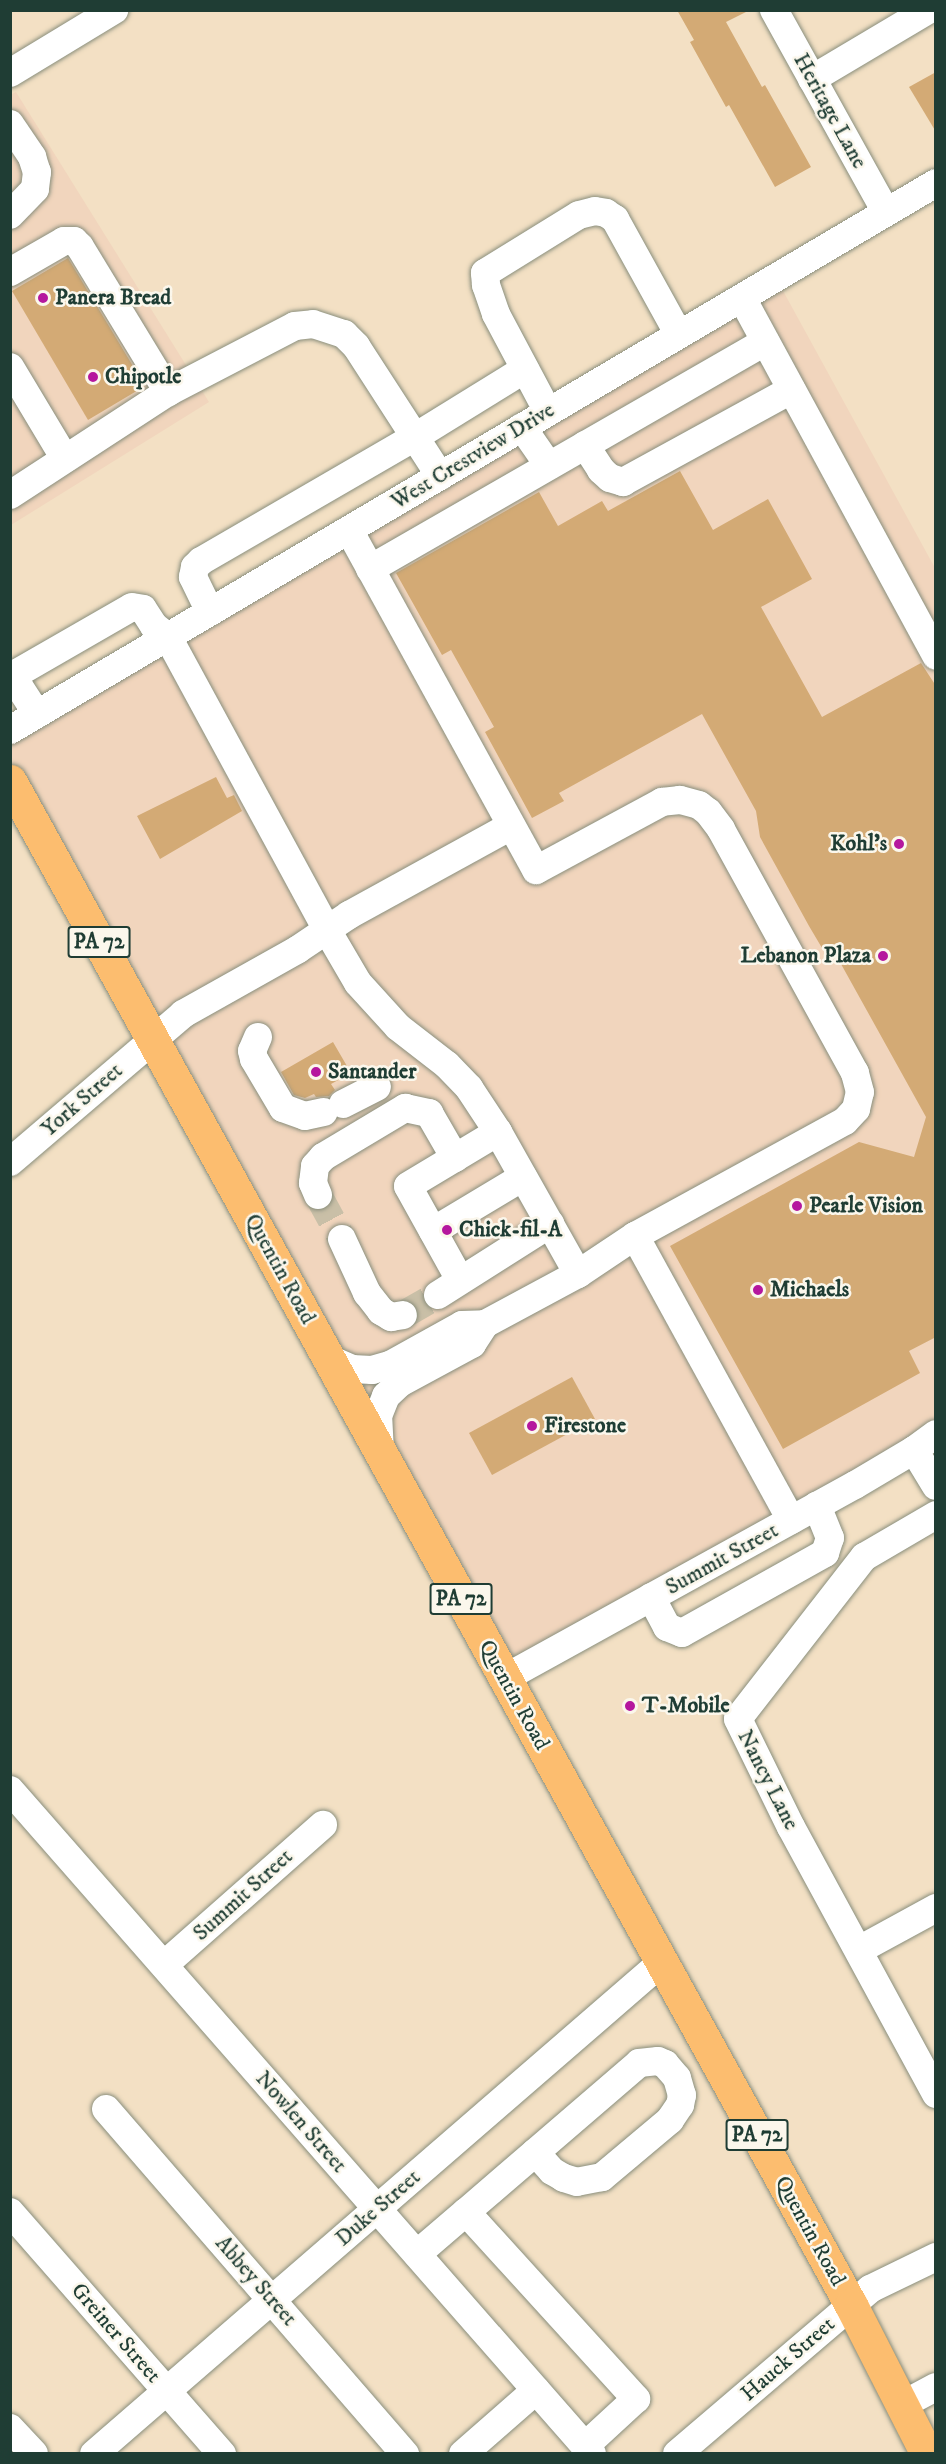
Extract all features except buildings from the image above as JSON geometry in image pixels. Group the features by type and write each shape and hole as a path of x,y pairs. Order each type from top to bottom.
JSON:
{"highway":[{"name":"Quentin Road","path":"10,781 851,2305 927,2454"}],"street":[{"path":"10,73 114,10"},
{"name":"Heritage Lane","path":"774,10 886,212"},
{"path":"812,79 928,10"},
{"path":"10,124 32,157 37,172 35,189 11,214"},
{"name":"West Crestview Drive","path":"10,730 936,183"},
{"path":"548,412 496,314 486,285 485,273 579,215 595,211 606,213 615,219 679,335"},
{"path":"10,272 64,241 74,242 80,247 168,392"},
{"path":"741,298 936,656"},
{"path":"14,484 65,459 168,392 295,326 313,324 344,334 356,346 440,476"},
{"path":"370,569 765,342"},
{"path":"10,367 65,459"},
{"path":"210,612 193,577 195,567 201,561 415,437 525,369"},
{"path":"585,445 601,470 610,478 623,482 791,390"},
{"path":"522,428 549,466"},
{"path":"329,1359 352,1369 372,1370 390,1365 462,1325 485,1324 578,1274 635,1236 845,1121 859,1101 859,1083 726,838 708,812 690,802 662,802 536,870 348,530"},
{"path":"37,714 19,686 17,679 22,670 132,607 143,609 154,626 168,637 327,930 370,999 398,1027 458,1076 480,1102 578,1274"},
{"name":"York Street","path":"10,1162 153,1039 195,1006 297,950 349,915 511,826"},
{"path":"258,1037 252,1051 254,1059 284,1108 305,1116 333,1108 377,1087"},
{"path":"318,1195 313,1183 315,1166 323,1157 405,1107 429,1113 455,1158"},
{"path":"498,1132 408,1186 433,1231 449,1288 550,1224"},
{"path":"433,1231 523,1177"},
{"path":"635,1236 791,1521"},
{"path":"342,1239 368,1293 381,1311 391,1317 404,1315"},
{"path":"380,1452 378,1416 386,1395 400,1383 472,1344 485,1324"},
{"path":"925,1442 936,1486"},
{"name":"Summit Street","path":"505,1678 791,1521 925,1442"},
{"path":"651,1598 667,1627 682,1633 825,1552 830,1538 817,1506"},
{"name":"Nancy Lane","path":"936,1515 864,1557 738,1719 791,1827 936,2094"},
{"name":"Nowlen Street","path":"10,1790 588,2450"},
{"name":"Summit Street","path":"164,1965 322,1825"},
{"path":"859,1950 936,1908"},
{"name":"Duke Street","path":"94,2454 662,1962"},
{"path":"417,2254 535,2152 639,2063 658,2061 665,2064 677,2078 682,2095 680,2105 670,2120 602,2178 577,2182 564,2178 552,2172 535,2152"},
{"name":"Abbey Street","path":"106,2109 405,2454"},
{"name":"Greiner Street","path":"10,2212 222,2454"},
{"path":"466,2212 636,2399 588,2450"},
{"name":"Hauck Street","path":"677,2454 870,2289 936,2257"},
{"path":"902,2405 936,2387"},
{"path":"462,2454 536,2390"},
{"path":"10,2428 34,2454"}],"shaded area":[{"path":"16,92 209,402 11,525 10,95"},
{"path":"776,278 935,568 935,1434 505,1678 11,781 10,730"}],"tunnel":[{"path":"318,1195 342,1239"},
{"path":"403,1315 438,1295"}],"place":[{"name":"Panera Bread","path":"43,298"},
{"name":"Chipotle","path":"93,377"},
{"name":"Kohl's","path":"899,844"},
{"name":"Lebanon Plaza","path":"883,956"},
{"name":"Santander","path":"316,1072"},
{"name":"Pearle Vision","path":"797,1206"},
{"name":"Chick-fil-A","path":"447,1230"},
{"name":"Michaels","path":"758,1290"},
{"name":"Firestone","path":"532,1426"},
{"name":"T-Mobile","path":"630,1706"}]}
